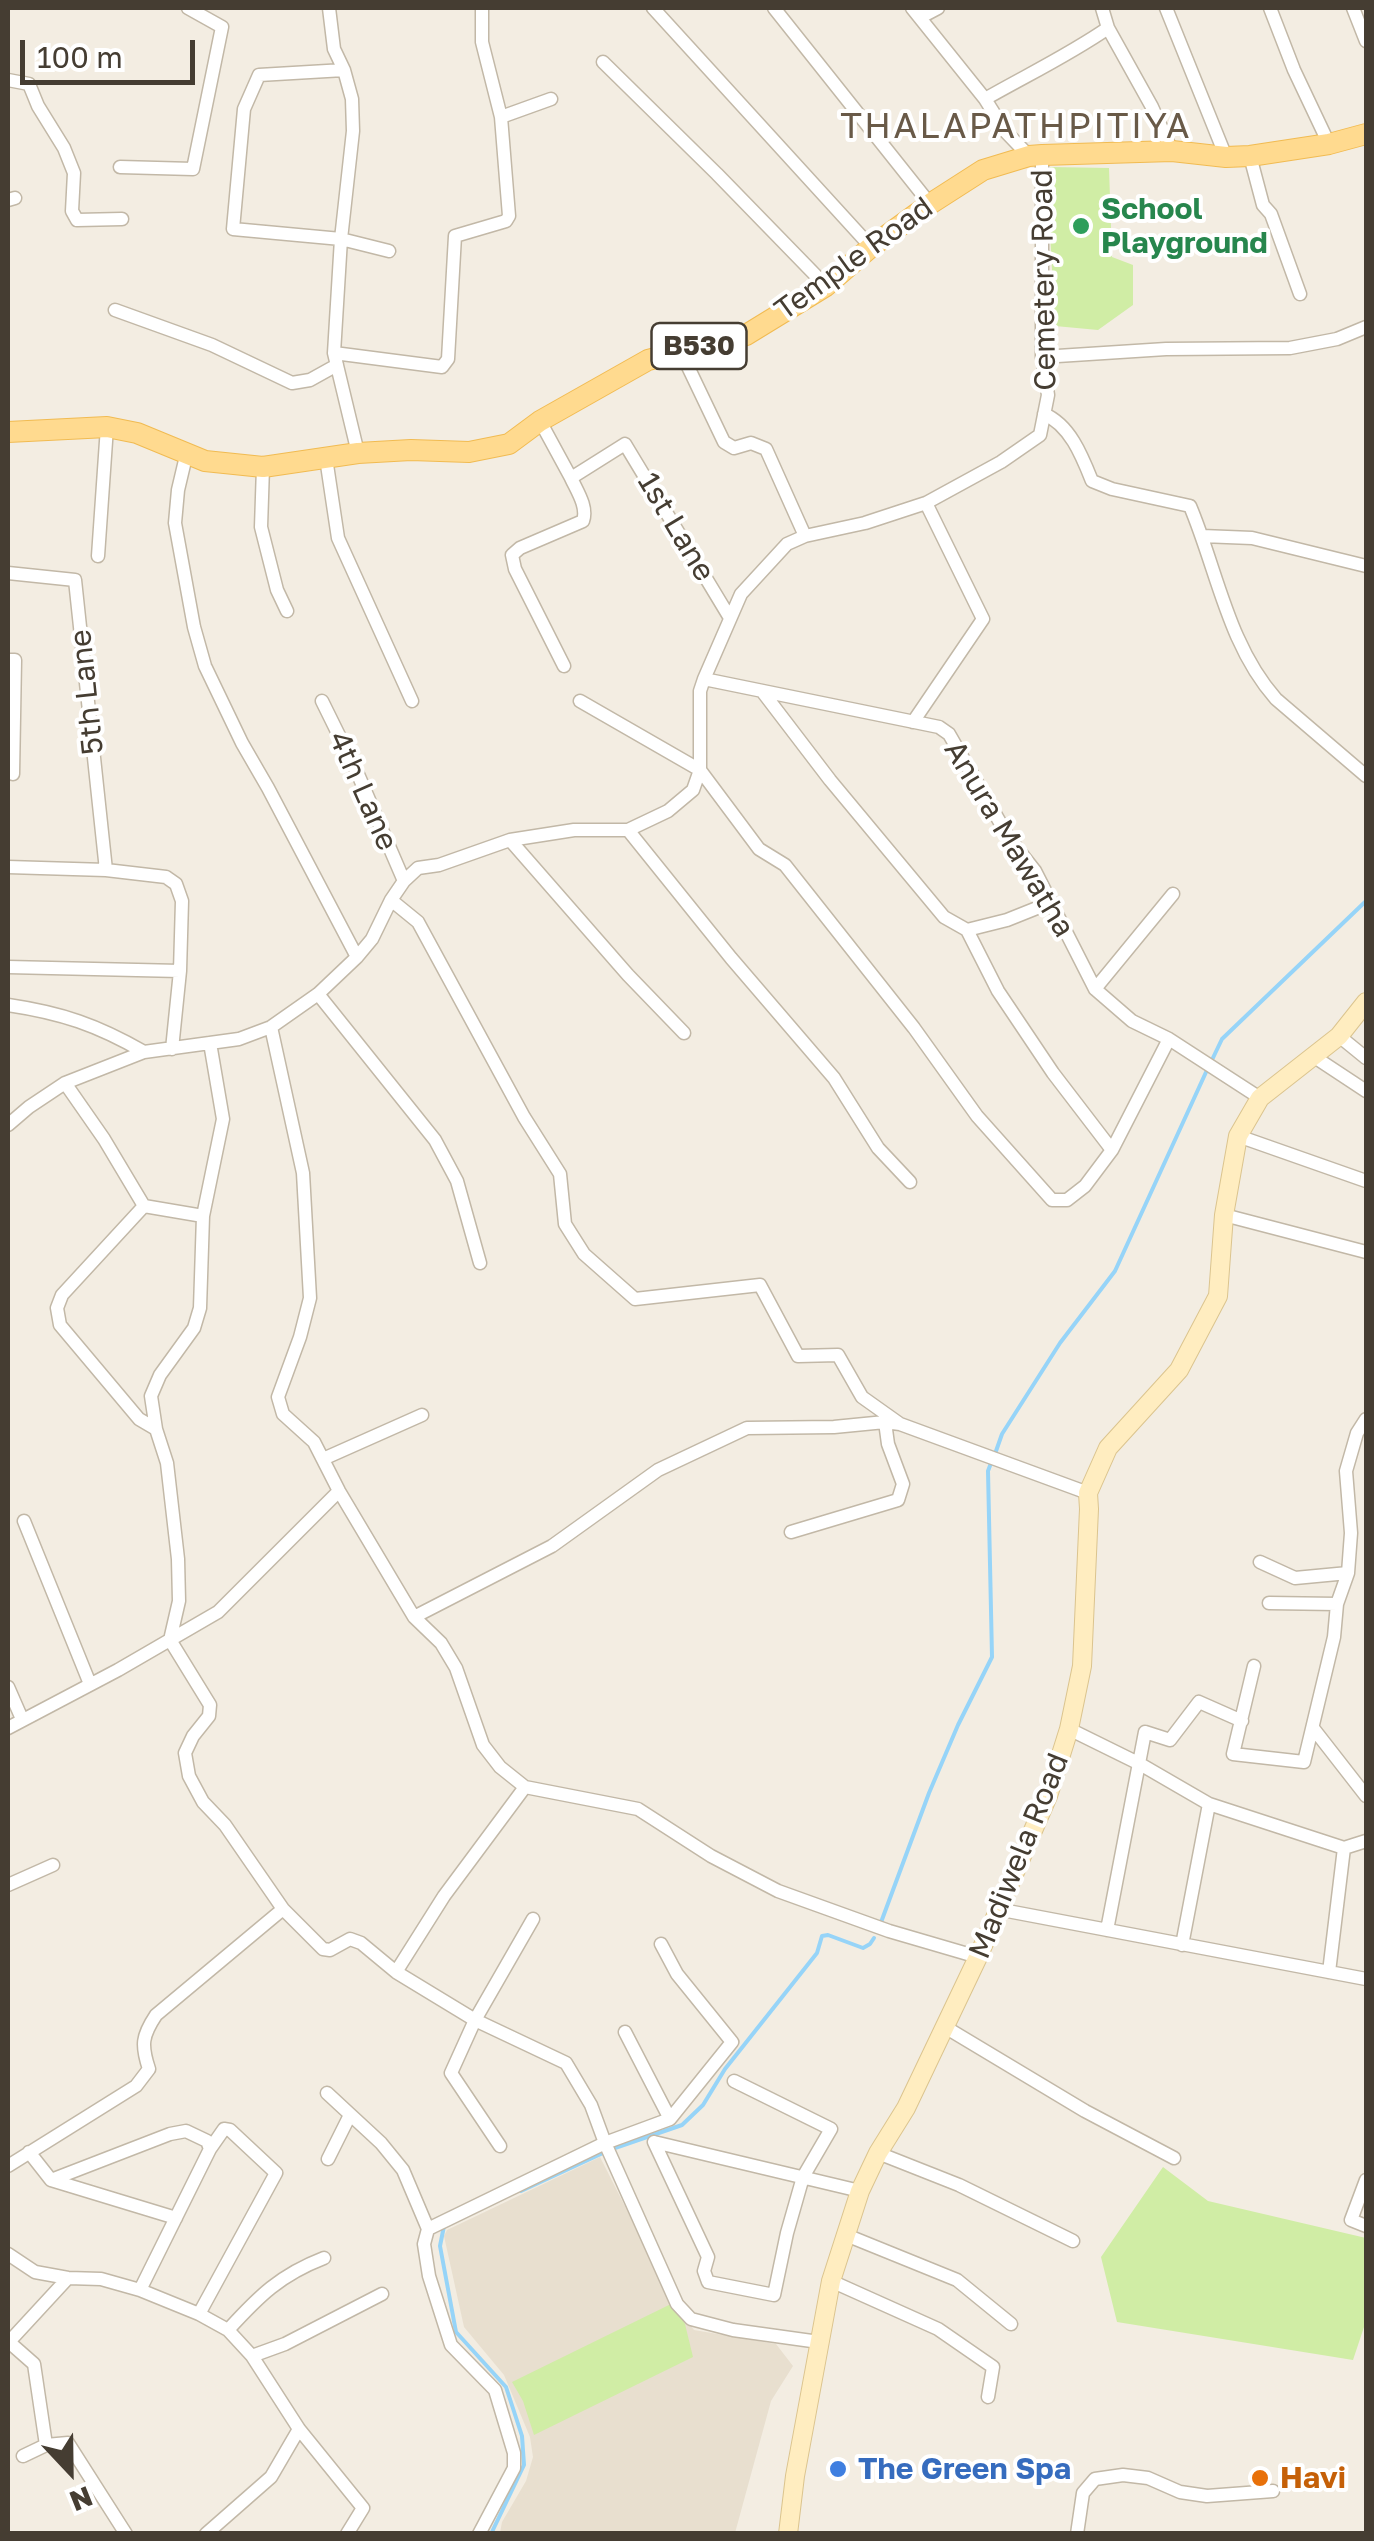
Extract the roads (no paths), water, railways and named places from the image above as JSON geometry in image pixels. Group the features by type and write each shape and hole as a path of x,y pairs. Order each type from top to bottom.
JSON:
{"main road":[{"name":"Temple Road","path":"8,432 107,427 138,432 205,461 262,467 411,450 469,452 509,444 540,421 648,360 746,334 826,286 871,247 983,170 1035,155 1172,151 1250,156 1366,134"},
{"name":"Madiwela Road","path":"788,2534 831,2281 860,2190 906,2108 978,1957 1048,1796 1069,1730 1082,1666 1088,1493 1108,1448 1179,1370 1218,1296 1224,1215 1238,1136 1260,1098 1339,1036 1366,1002"}],"street":[{"path":"330,8 334,49 352,99 353,131 341,239 335,359 358,454"},
{"path":"115,310 212,345 292,384 310,380 335,359 442,367 448,359 456,236 506,221 509,216 500,117 482,42 482,8"},
{"path":"653,8 871,247"},
{"path":"774,8 930,204"},
{"path":"938,8 917,12 986,99 1005,131 1035,155"},
{"path":"1102,8 1108,28 1172,151"},
{"path":"1166,8 1226,157"},
{"path":"1270,8 1329,144"},
{"path":"1352,8 1366,41"},
{"path":"120,167 193,169 222,27 193,9"},
{"path":"986,99 1108,28"},
{"path":"603,62 826,286"},
{"path":"344,70 258,76 244,109 233,229 341,239 389,251"},
{"path":"8,80 29,84 64,148 74,173 72,211 78,220 122,219"},
{"path":"500,117 552,99"},
{"name":"Cemetery Road","path":"700,770 700,691 704,678 741,594 788,544 926,503 1001,462 1040,435 1048,395 1042,357 1035,155"},
{"path":"1250,156 1263,205 1270,214 1300,294"},
{"path":"1042,357 1166,349 1290,348 1337,339 1366,327"},
{"path":"680,350 724,442 734,448 750,443 766,448 806,536"},
{"path":"1044,414 1058,420 1081,454 1092,481 1190,506 1227,615 1264,684 1276,699 1366,776"},
{"path":"540,421 571,478 585,518 512,554 515,570 564,666"},
{"path":"98,556 107,427"},
{"name":"1st Lane","path":"571,478 626,444 730,618"},
{"path":"187,452 175,524 204,666 357,957"},
{"path":"326,458 338,538 412,701"},
{"path":"262,467 261,528 277,590 287,611"},
{"path":"913,722 982,618 926,503"},
{"path":"1202,536 1252,538 1366,566"},
{"name":"5th Lane","path":"8,573 75,580 106,870"},
{"path":"8,660 15,660 13,774"},
{"name":"Anura Mawatha","path":"704,678 939,727 949,734 1009,838 1035,871 1094,989 1132,1020 1169,1039 1260,1098"},
{"path":"762,691 944,917 967,930 998,991 1112,1150"},
{"path":"580,700 700,770 759,849 784,865 914,1028 977,1116 1052,1200 1066,1200 1085,1186 1112,1150 1169,1039"},
{"name":"4th Lane","path":"322,701 404,881"},
{"path":"8,1125 66,1083 144,1052 239,1039 272,1027 318,994 357,957 372,940 404,881 418,868 510,840 574,830 628,830 668,811 693,790 700,770"},
{"path":"628,830 834,1078 878,1148 910,1182"},
{"path":"510,840 684,1033"},
{"path":"8,866 166,876 176,884 182,901 172,1048"},
{"path":"1094,989 1173,894"},
{"path":"391,900 418,922 524,1117 560,1174 564,1224 584,1254 634,1299 760,1284 798,1356 838,1355 862,1397 900,1424"},
{"path":"967,930 1007,920 1052,902"},
{"path":"8,967 180,970"},
{"path":"318,994 435,1140 457,1181 480,1264"},
{"path":"8,1006 49,1011 105,1029 144,1052"},
{"path":"272,1027 303,1173 310,1298 278,1397 283,1414 314,1442 338,1491 414,1617 441,1642 456,1668 484,1745 500,1767 525,1787 638,1809 711,1856 778,1891 866,1924 978,1957"},
{"path":"1339,1036 1366,1058"},
{"path":"210,1043 223,1119 203,1216 200,1308 194,1328 160,1374 151,1396 166,1463 178,1559 178,1601 170,1640 210,1705 209,1716 185,1753 189,1776 203,1802 225,1825 283,1908 323,1948 330,1950 350,1940 361,1943 396,1972 475,2020 566,2063 590,2105 677,2304 691,2319 733,2330 819,2342"},
{"path":"1313,1056 1366,1090"},
{"path":"66,1083 144,1206 203,1216"},
{"path":"1238,1136 1366,1181"},
{"path":"144,1206 62,1295 57,1308 60,1325 139,1418 156,1430"},
{"path":"1224,1215 1366,1252"},
{"path":"322,1459 422,1414"},
{"path":"1254,1666 1234,1754 1304,1762 1348,1567 1346,1472 1357,1432 1366,1419"},
{"path":"791,1532 898,1500 903,1484 888,1444 885,1422"},
{"path":"414,1617 552,1546 658,1470 747,1428 900,1424 1088,1493"},
{"path":"8,1728 218,1612 338,1491"},
{"path":"24,1521 90,1684"},
{"path":"1260,1562 1295,1578 1366,1560"},
{"path":"1269,1603 1337,1604"},
{"path":"8,1687 22,1719"},
{"path":"1107,1930 1144,1732 1170,1740 1199,1702 1242,1722"},
{"path":"1314,1728 1366,1796"},
{"path":"1069,1730 1140,1764 1209,1804 1344,1848 1366,1841"},
{"path":"396,1972 444,1896 525,1787"},
{"path":"1182,1945 1209,1804"},
{"path":"1329,1972 1344,1848"},
{"path":"8,1886 53,1865"},
{"path":"8,2166 136,2086 149,2069 144,2032 156,2016 283,1908"},
{"path":"997,1909 1366,1979"},
{"path":"500,2146 450,2073 475,2020 534,1918"},
{"path":"428,2230 670,2119 732,2042 677,1974 661,1944"},
{"path":"945,2027 1174,2158"},
{"path":"625,2032 670,2119"},
{"path":"734,2081 831,2129 803,2177 774,2296 708,2282 704,2271 708,2257 654,2142 803,2177 860,2190"},
{"path":"327,2093 381,2142 404,2170 428,2230 424,2244 429,2276 451,2345 495,2390 514,2452 514,2468 479,2534"},
{"path":"328,2159 350,2114"},
{"path":"140,2290 210,2149 224,2129 230,2130 276,2173 199,2314"},
{"path":"51,2180 170,2134 186,2131 206,2140 210,2149"},
{"path":"29,2152 51,2180 176,2218"},
{"path":"878,2153 959,2184 1074,2241"},
{"path":"1366,2180 1351,2220 1366,2226"},
{"path":"846,2235 956,2280 1011,2324"},
{"path":"8,2254 35,2272 102,2279 140,2290 228,2330 252,2356 299,2429 363,2508 348,2534"},
{"path":"228,2330 256,2300 296,2269 324,2258"},
{"path":"46,2444 34,2364 8,2342 68,2278"},
{"path":"831,2281 938,2330 993,2367 988,2398"},
{"path":"252,2356 285,2344 382,2294"},
{"path":"206,2534 271,2476 299,2429"},
{"path":"23,2456 46,2444 68,2443 126,2534"},
{"path":"1077,2534 1082,2493 1096,2479 1123,2475 1148,2478 1180,2492 1206,2496 1274,2491"}],"waterway":[{"path":"1211,1062 1222,1039 1366,901"},
{"path":"995,1454 1002,1434 1060,1343 1115,1271 1207,1070"},
{"path":"880,1925 929,1793 992,1657 988,1471 991,1463"},
{"path":"612,2149 682,2125 703,2105 725,2069 817,1953 822,1936 863,1948 874,1938"},
{"path":"521,2191 603,2153"},
{"path":"444,2226 440,2246 456,2332 506,2387 522,2436 524,2465 491,2534"}],"place":[{"name":"School Playground","path":"1081,226"},
{"name":"The Green Spa","path":"838,2469"},
{"name":"Havi","path":"1260,2478"}],"district":[{"name":"THALAPATHPITIYA","path":"1016,127"}]}
